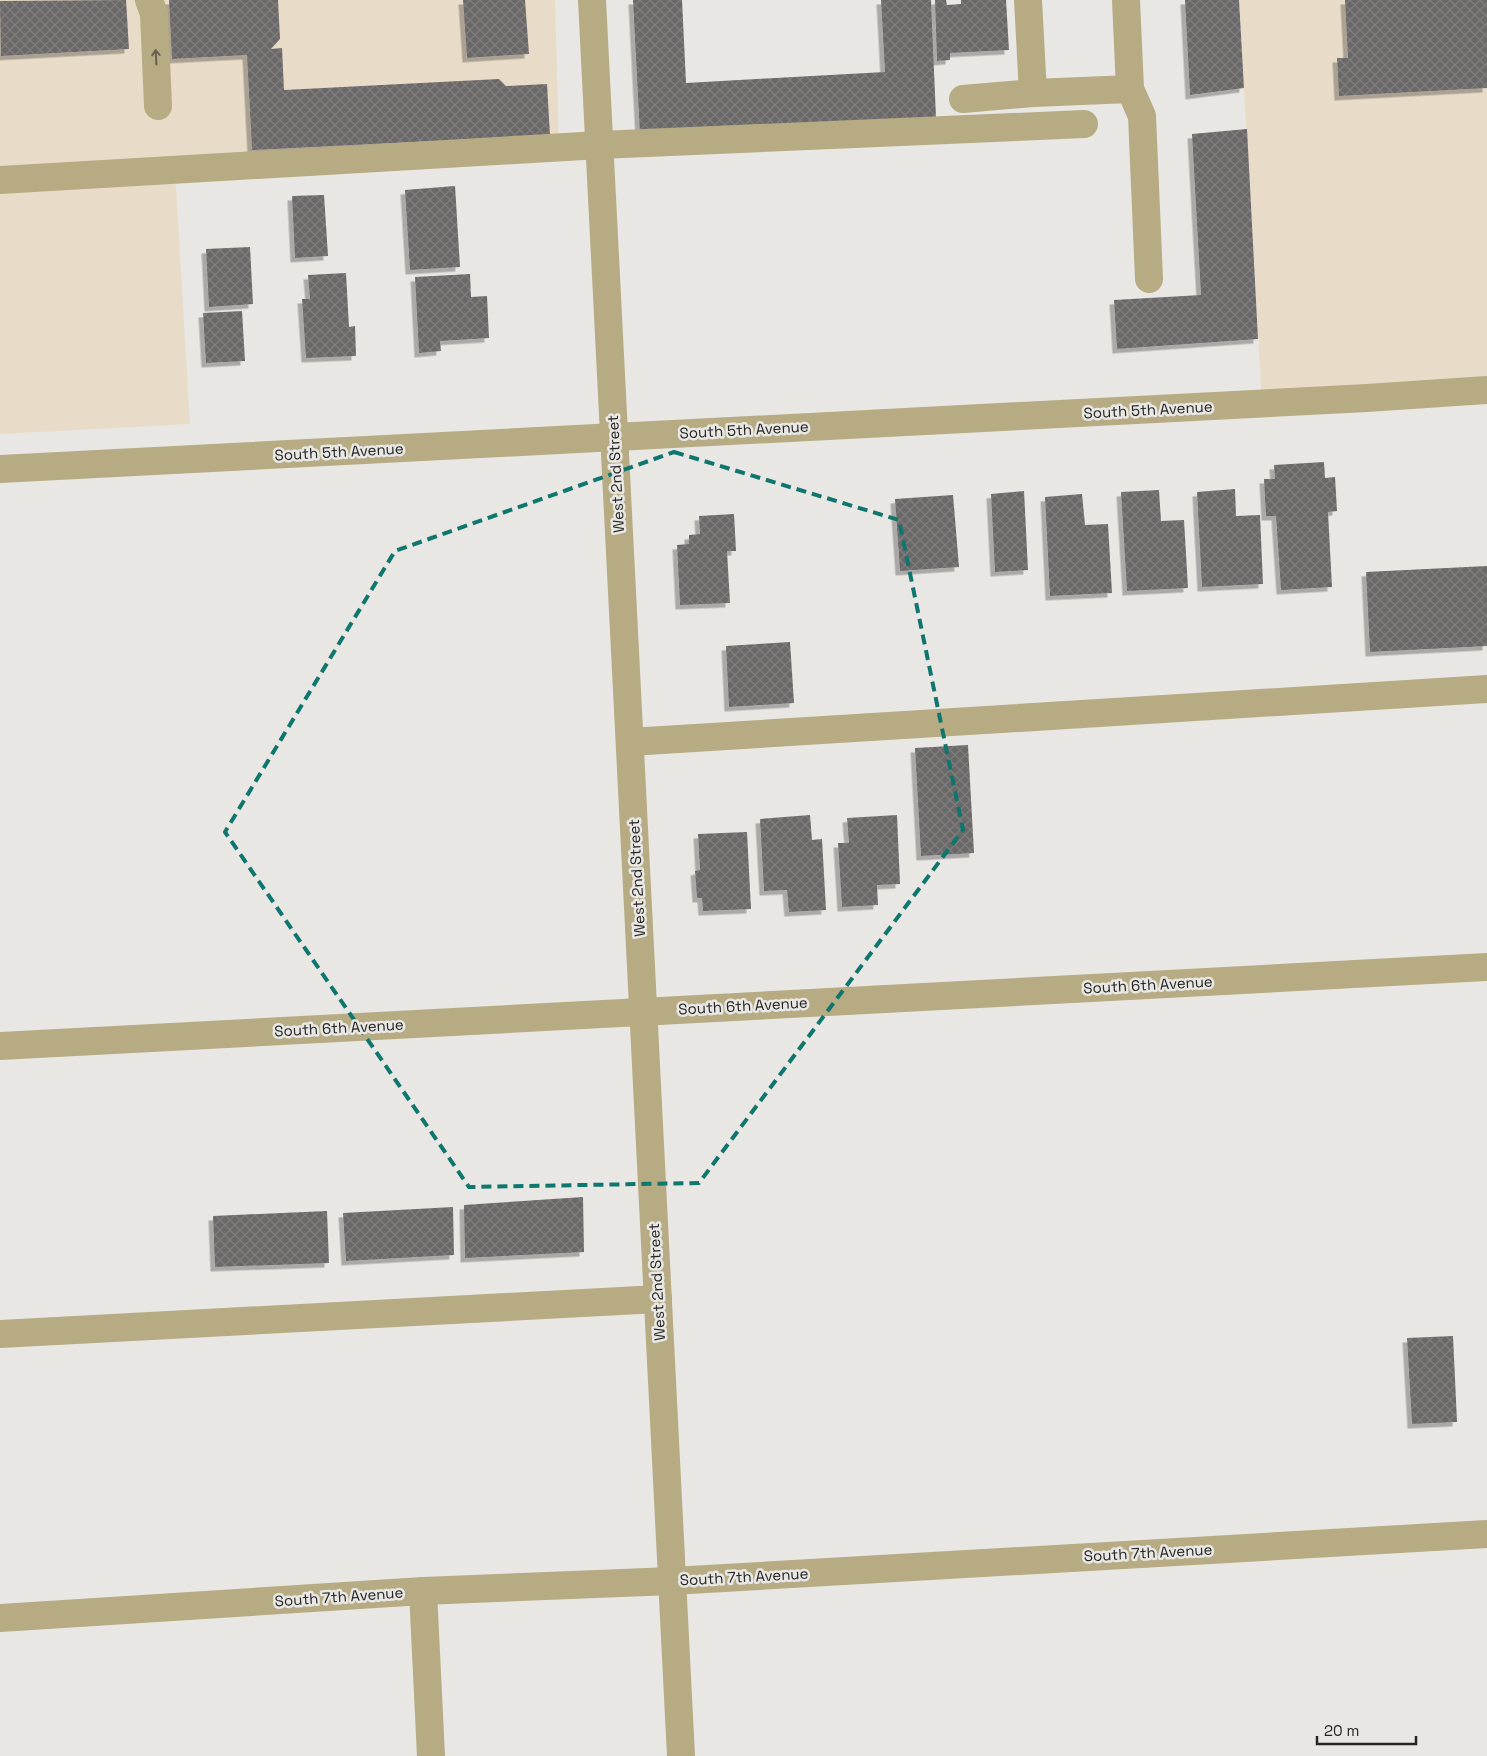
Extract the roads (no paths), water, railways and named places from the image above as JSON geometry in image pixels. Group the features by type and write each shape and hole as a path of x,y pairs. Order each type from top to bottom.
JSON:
{"street":[{"path":"149,0 154,14 158,106"},
{"name":"West 2nd Street","path":"592,0 681,1756"},
{"path":"1028,0 1033,93"},
{"path":"1126,0 1130,89 1142,116 1149,279"},
{"path":"963,99 1033,93 1130,89"},
{"path":"0,180 600,145 1084,124"},
{"name":"South 5th Avenue","path":"0,469 1367,398 1487,390"},
{"path":"630,742 1487,689"},
{"name":"South 6th Avenue","path":"0,1046 1487,967"},
{"path":"0,1334 658,1299"},
{"name":"South 7th Avenue","path":"0,1618 423,1591 672,1581 1487,1534"},
{"path":"423,1591 431,1756"}]}
